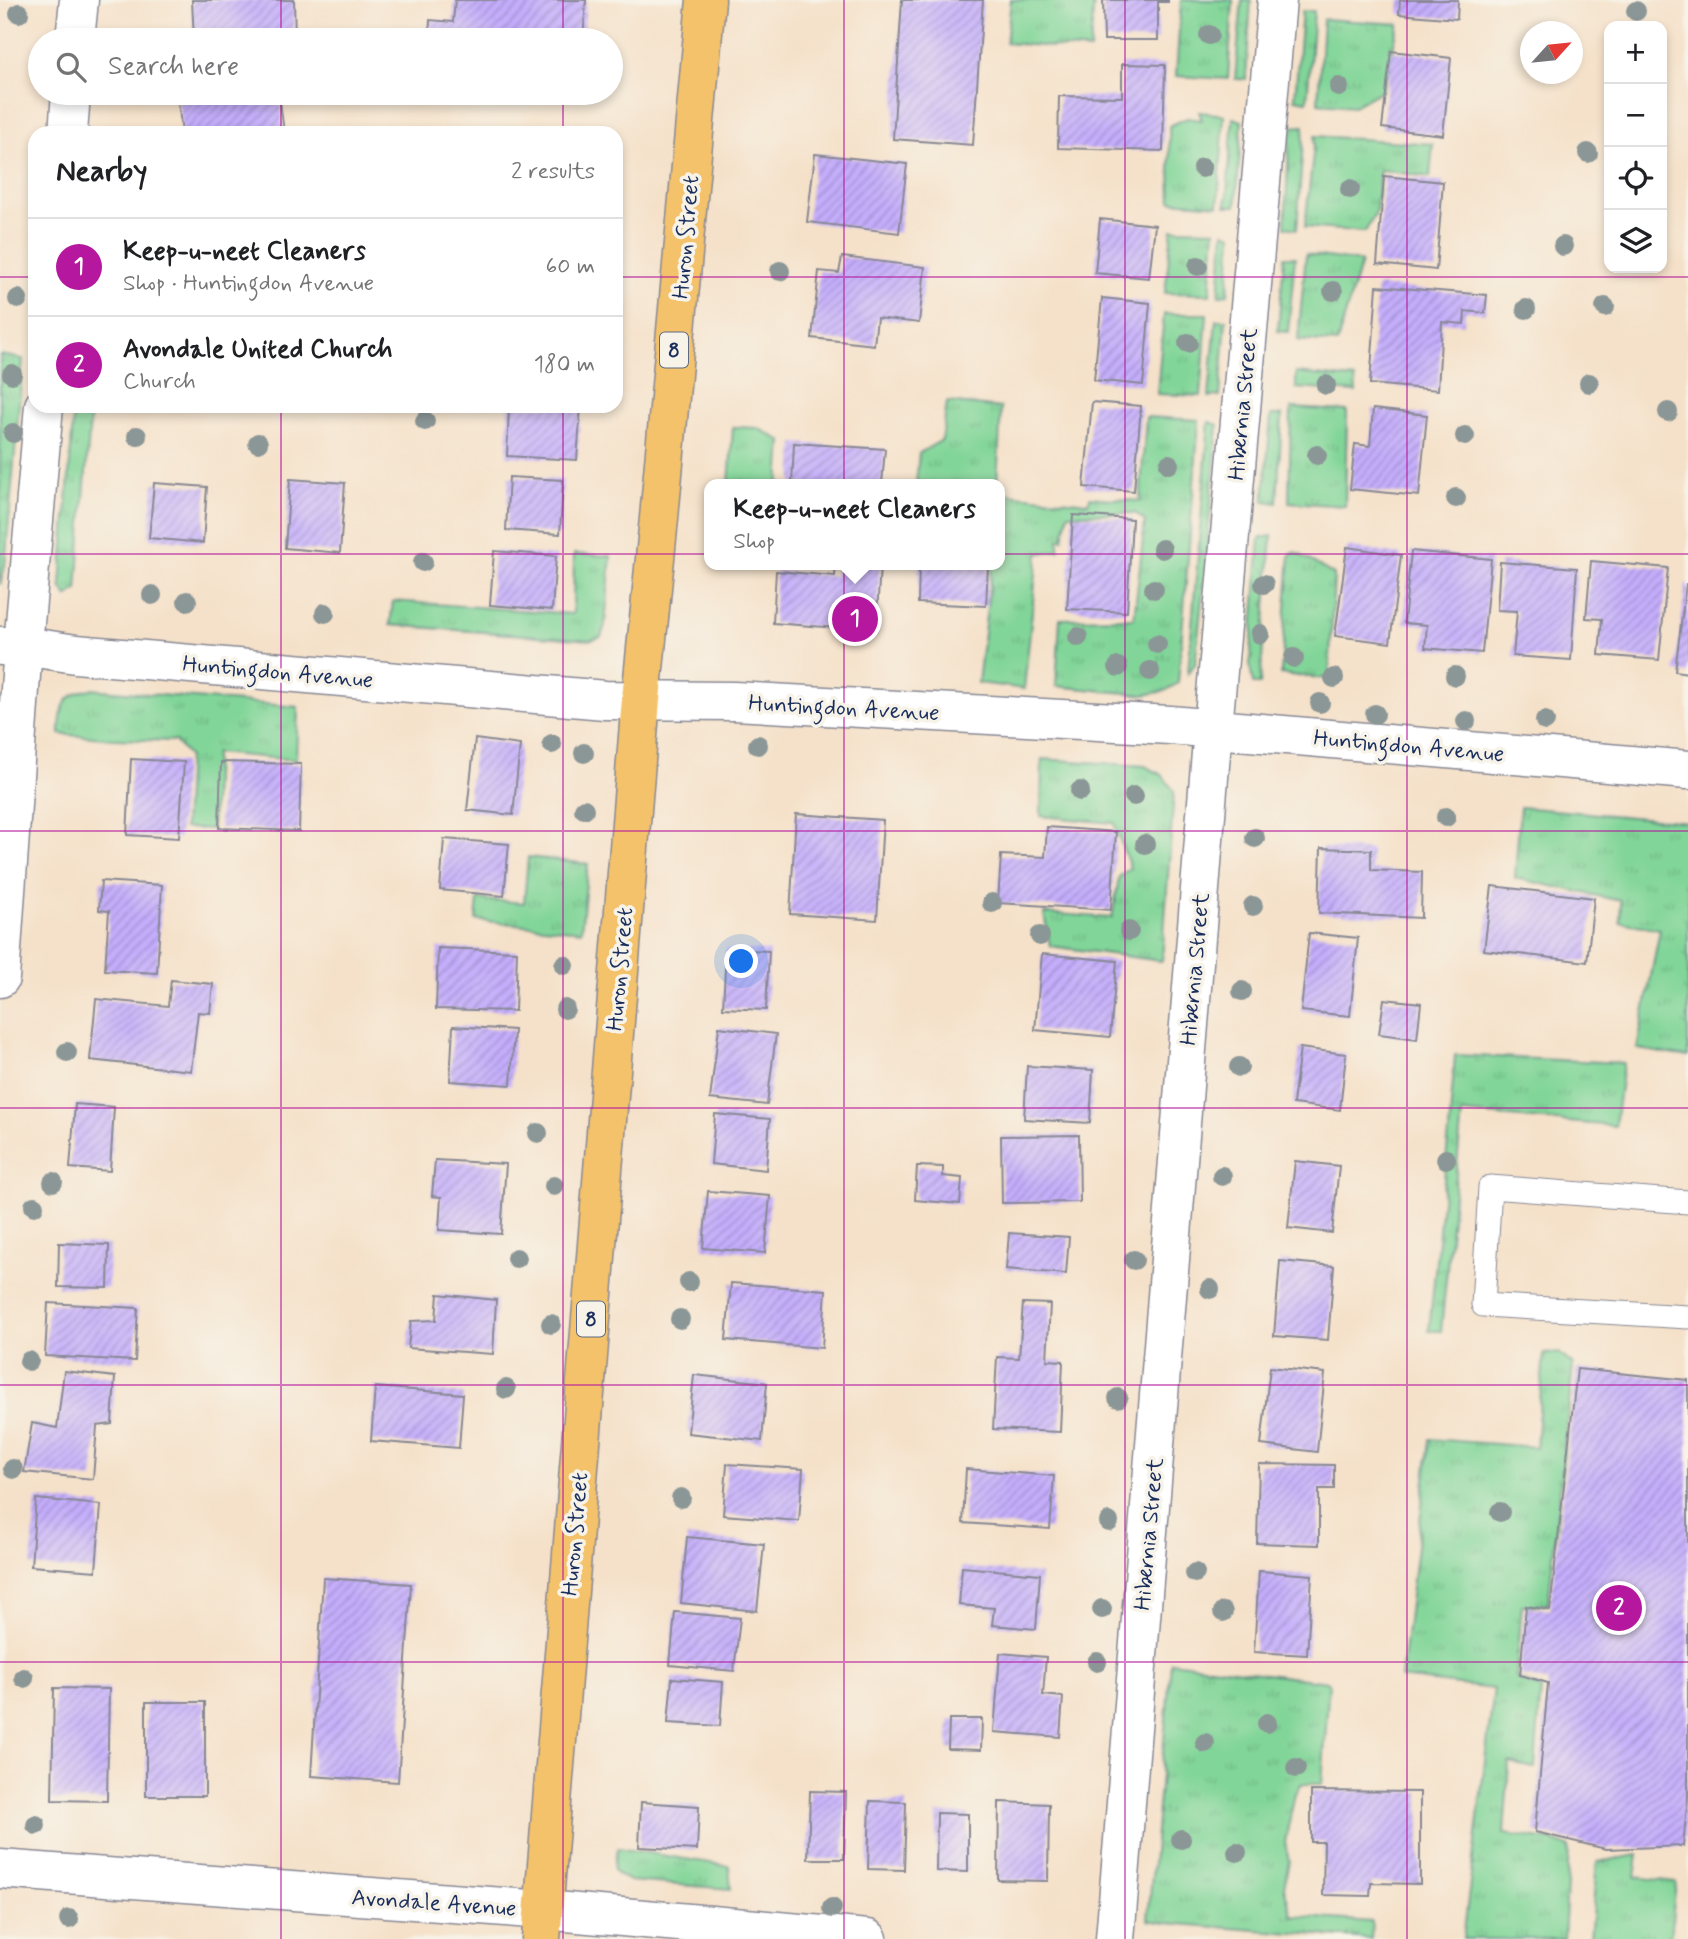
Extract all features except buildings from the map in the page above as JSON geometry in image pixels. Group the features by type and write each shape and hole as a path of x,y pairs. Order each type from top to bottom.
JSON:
{"main road":[{"name":"Huron Street","path":"542,1924 641,699 706,0"}],"street":[{"path":"76,28 79,0"},
{"name":"Hibernia Street","path":"1115,1939 1213,728 1277,0"},
{"path":"69,126 70,105"},
{"path":"0,978 12,646 43,413"},
{"name":"Huntingdon Avenue","path":"12,646 87,655 606,700 748,702 1213,728 1688,770"},
{"name":"Avondale Avenue","path":"0,1869 542,1924 868,1939"}],"lane":[{"path":"1688,1202 1490,1188 1483,1305 1688,1317"}],"green space":[{"path":"1011,0 1094,0 1090,50 1006,43"},
{"path":"1181,0 1233,0 1228,79 1176,76"},
{"path":"1242,0 1251,0 1246,79 1235,79"},
{"path":"1302,11 1314,11 1307,101 1295,99"},
{"path":"1323,19 1399,24 1382,90 1354,106 1318,103"},
{"path":"1199,112 1224,115 1218,205 1171,201 1169,126 1187,118 1202,120"},
{"path":"1233,118 1242,121 1236,206 1226,206"},
{"path":"1304,126 1297,229 1285,227 1290,127"},
{"path":"1315,136 1433,144 1430,177 1380,170 1376,213 1365,232 1305,227"},
{"path":"1172,229 1215,230 1210,294 1165,293"},
{"path":"1224,232 1232,235 1228,294 1219,295"},
{"path":"1306,254 1361,262 1337,343 1298,340"},
{"path":"1284,257 1295,257 1288,332 1278,331"},
{"path":"1164,314 1207,314 1201,396 1157,394"},
{"path":"1216,320 1226,320 1220,396 1209,397"},
{"path":"0,355 23,359 5,565 0,585"},
{"path":"1296,373 1355,379 1356,392 1296,388"},
{"path":"947,402 1001,408 997,479 916,479 919,453 942,440"},
{"path":"1291,408 1347,411 1345,506 1289,502"},
{"path":"73,413 90,413 77,590 67,597 61,586"},
{"path":"1271,415 1282,415 1277,503 1264,501"},
{"path":"1146,417 1199,420 1178,683 1165,691 1144,695 1056,686 1060,619 1134,618 1145,521 1135,513 1068,514 1063,539 1059,539 1059,550 1038,554 1024,689 978,683 991,570 1005,570 1005,494 1088,503 1090,497 1140,501"},
{"path":"1209,422 1218,425 1195,664 1188,673"},
{"path":"733,427 758,428 782,441 779,479 729,479"},
{"path":"1272,536 1260,684 1253,684 1250,665 1260,538"},
{"path":"1296,552 1334,575 1329,679 1281,674 1290,555"},
{"path":"574,554 611,556 605,625 601,637 591,640 390,625 393,601 573,614"},
{"path":"91,689 298,707 296,760 215,753 212,829 184,828 188,756 175,741 60,734 65,704 74,694"},
{"path":"1042,759 1145,766 1162,775 1174,791 1162,961 1050,946 1044,913 1112,918 1119,877 1130,868 1114,823 1041,816"},
{"path":"1520,807 1688,822 1688,1057 1637,1049 1660,929 1620,922 1621,901 1515,878"},
{"path":"528,857 588,864 581,931 476,920 478,899 524,903"},
{"path":"1455,1055 1623,1063 1615,1126 1462,1113 1441,1331 1429,1331 1449,1131"},
{"path":"1559,1353 1573,1365 1548,1605 1522,1605 1516,1678 1541,1689 1535,1768 1509,1763 1504,1834 1550,1840 1569,1847 1564,1939 1463,1939 1494,1689 1401,1678 1430,1439 1536,1447 1544,1354"},
{"path":"1171,1662 1329,1682 1322,1784 1301,1784 1295,1794 1285,1842 1289,1861 1284,1887 1292,1916 1372,1922 1371,1939 1148,1920"},
{"path":"618,1848 729,1866 731,1889 630,1881 615,1872"},
{"path":"1638,1855 1635,1877 1676,1882 1670,1939 1590,1939 1597,1862"}],"place":[{"name":"Keep-u-neet Cleaners","path":"855,619"},
{"name":"Avondale United Church","path":"1619,1608"}]}
